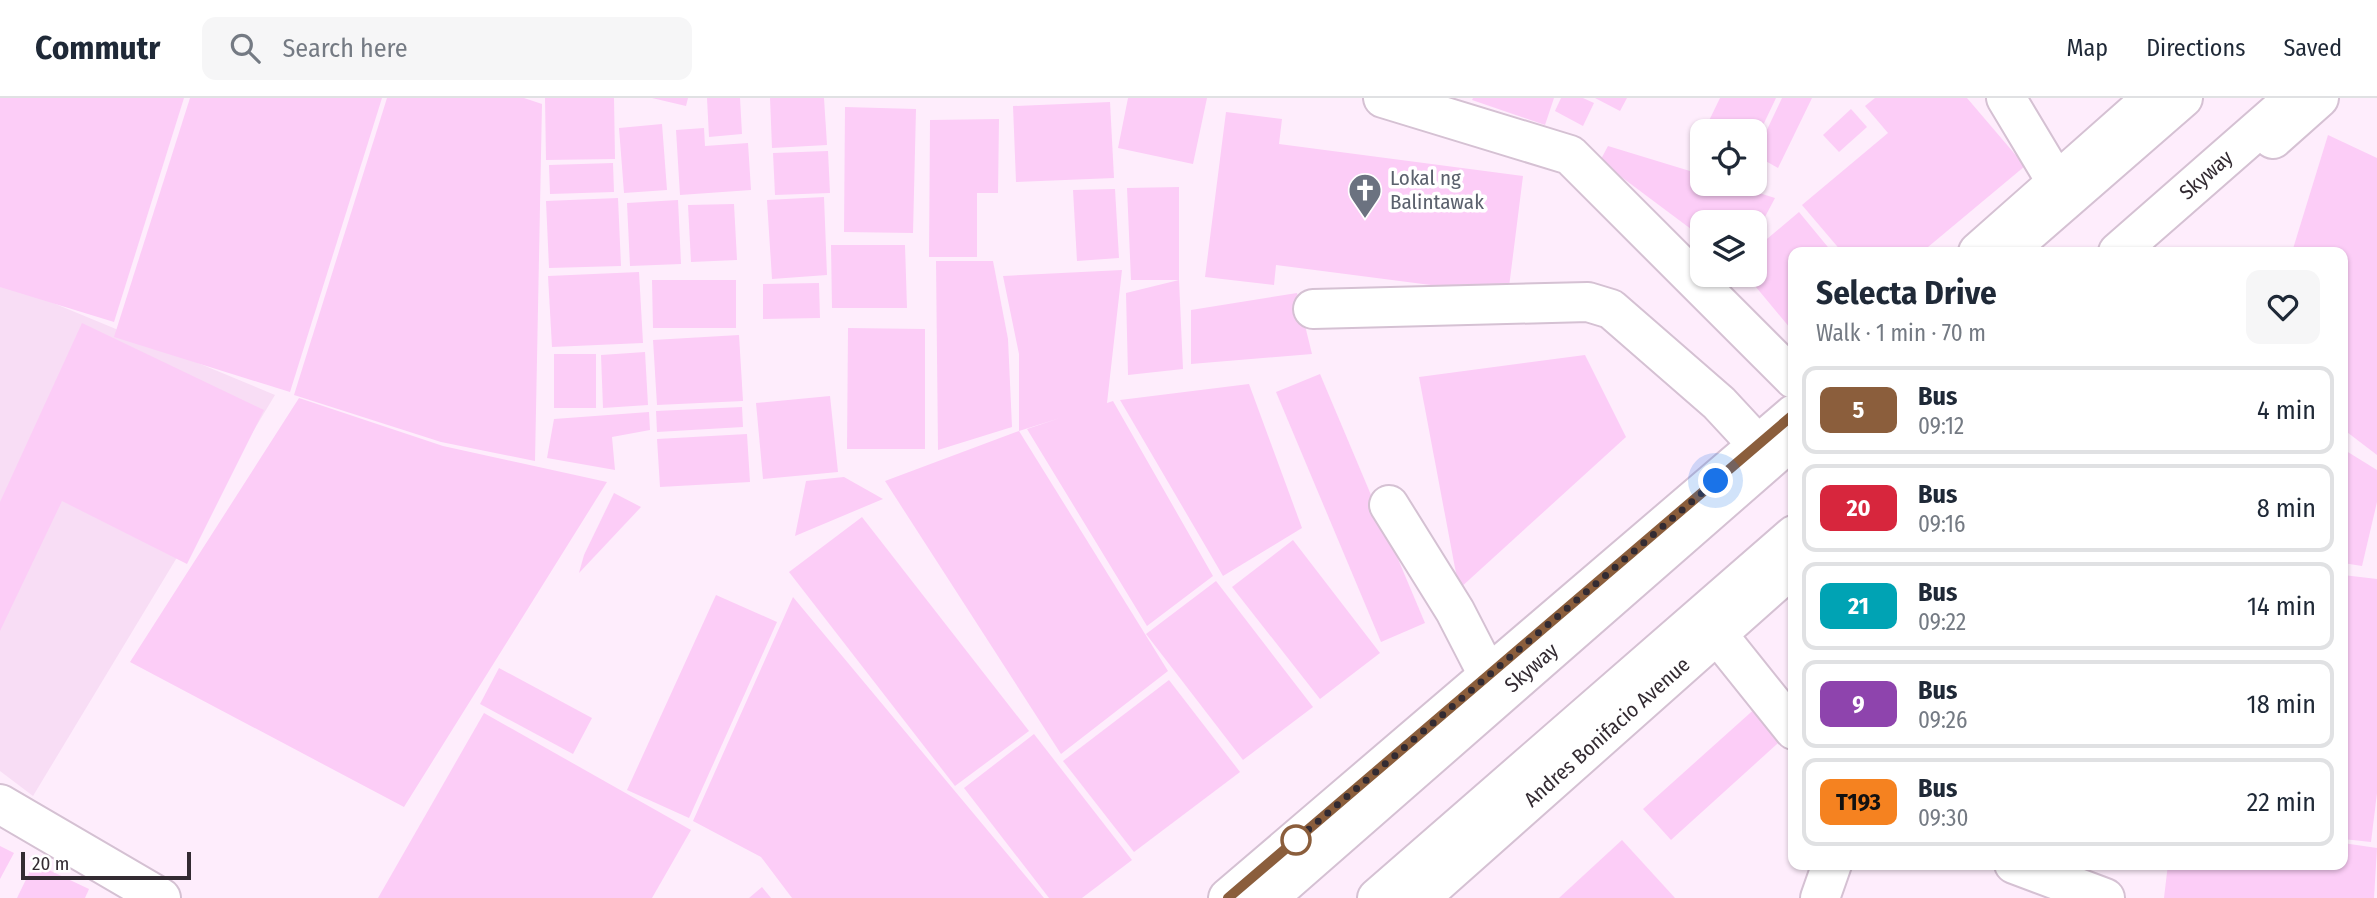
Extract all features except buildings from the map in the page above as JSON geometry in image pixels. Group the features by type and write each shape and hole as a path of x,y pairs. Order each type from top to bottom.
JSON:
{"main road":[{"path":"1383,98 1570,155 1788,373"},
{"path":"2006,98 2057,183"},
{"path":"1984,247 2152,98"},
{"path":"2013,247 2183,98"},
{"name":"Skyway","path":"2124,247 2294,98"},
{"path":"2152,247 2319,98"},
{"path":"1313,309 1588,302 1611,309 1719,403 1776,442"},
{"path":"1228,898 1488,675 1776,442 1788,423"},
{"name":"Skyway","path":"1268,898 1776,442"},
{"path":"1389,505 1455,611 1488,675"},
{"path":"1377,898 1788,540"},
{"name":"Andres Bonifacio Avenue","path":"1420,898 1788,571"},
{"path":"1717,634 1788,723"},
{"path":"0,804 161,898"},
{"path":"1820,898 1830,870"},
{"path":"2030,870 2105,898"}],"shaded area":[{"path":"0,281 275,395 33,796 0,771"}],"bus line":[{"name":"5","path":"1228,898 1788,419"}],"place":[{"name":"Lokal ng Balintawak","path":"1365,220"}],"route":[{"path":"1296,840 1288,847 1716,481"}]}
